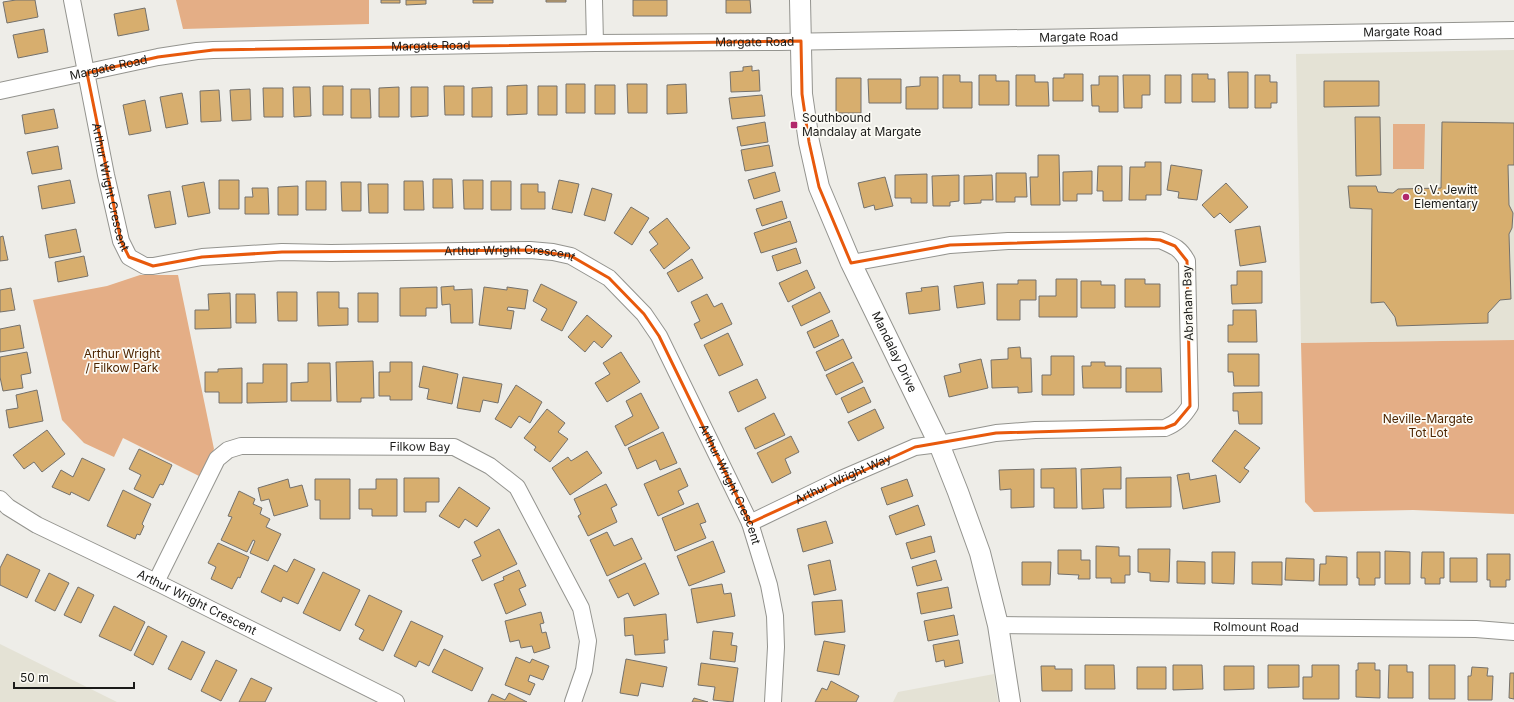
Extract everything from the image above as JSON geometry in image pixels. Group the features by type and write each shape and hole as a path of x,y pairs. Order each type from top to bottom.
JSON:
{"street":[{"path":"72,0 87,72"},
{"path":"594,0 595,43"},
{"name":"Mandalay Drive","path":"800,0 802,94 810,150 819,187 851,263 939,444 980,553 998,625 1010,702"},
{"name":"Margate Road","path":"0,91 158,57 197,51 595,43 1514,30"},
{"name":"Arthur Wright Crescent","path":"87,72 122,241 129,257 145,266 153,266 202,257 282,252 331,253 530,250 553,252 571,256 609,278 644,314 659,336 750,523 769,585 775,616 776,647 773,702"},
{"name":"Abraham Bay","path":"851,263 950,245 1008,241 1146,239 1160,240 1175,246 1182,252 1187,261 1190,406 1182,418 1175,424 1165,428 1154,429 1035,430 996,433 939,444"},
{"name":"Arthur Wright Way","path":"750,523 879,462 915,447 939,444"},
{"name":"Filkow Bay","path":"156,582 217,459 228,450 241,446 454,447 490,466 517,487 581,608 588,641 584,670 573,702"},
{"name":"Arthur Wright Crescent","path":"0,500 8,507 37,525 156,582 396,702"},
{"name":"Rolmount Road","path":"998,625 1476,629 1514,632"}],"highlighted area":[{"path":"801,41 802,94 809,142 819,187 851,263 950,245 1146,239 1160,240 1175,246 1187,261 1190,406 1175,424 1165,428 996,433 915,447 750,523 659,336 644,314 609,278 571,256 530,250 282,252 202,257 153,266 129,257 121,241 87,73 158,57 213,50"}],"shaded area":[{"name":"O. V. Jewitt Elementary","path":"1514,50 1514,340 1301,343 1296,54"},
{"path":"0,644 117,702 0,702"},
{"path":"994,674 998,702 893,702 898,692"}],"green space":[{"path":"176,0 369,0 369,24 183,29"},
{"path":"1393,124 1425,124 1424,169 1393,169"},
{"name":"Arthur Wright / Filkow Park","path":"140,275 178,275 214,449 199,476 123,438 114,457 84,443 62,420 33,300 107,286"},
{"name":"Neville-Margate Tot Lot","path":"1514,340 1514,514 1413,510 1314,512 1305,502 1301,343"}],"building":[{"path":"35,0 38,17 7,23 3,2"},
{"path":"381,0 400,0 400,3 381,3"},
{"path":"406,0 426,0 426,4 406,5"},
{"path":"473,0 493,0 493,3 473,3"},
{"path":"546,0 566,0 566,2 546,2"},
{"path":"633,0 667,0 667,16 633,16"},
{"path":"726,0 750,0 751,13 726,13"},
{"path":"145,8 149,30 118,36 114,14"},
{"path":"44,29 48,52 18,58 13,35"},
{"path":"752,66 752,71 759,70 760,91 731,92 730,72 743,71 743,67"},
{"path":"1228,72 1248,72 1248,108 1229,108"},
{"path":"1064,74 1083,74 1083,101 1053,101 1053,78 1064,78"},
{"path":"1192,74 1208,74 1208,79 1215,79 1215,102 1192,102"},
{"path":"943,75 960,75 960,82 972,82 972,108 943,108"},
{"path":"979,75 996,75 996,81 1009,81 1009,105 979,105"},
{"path":"1016,75 1035,75 1035,82 1048,82 1049,106 1016,106"},
{"path":"1123,75 1150,75 1150,95 1142,95 1142,108 1124,108"},
{"path":"1165,75 1181,75 1181,103 1165,103"},
{"path":"1255,75 1270,75 1270,82 1277,82 1277,103 1271,103 1271,108 1255,108"},
{"path":"1099,76 1118,76 1118,112 1099,112 1099,106 1092,106 1091,85 1099,85"},
{"path":"920,77 938,77 938,109 906,109 906,87 920,86"},
{"path":"836,78 861,78 861,113 836,113"},
{"path":"868,79 901,79 901,103 869,103"},
{"path":"1324,81 1379,81 1379,106 1324,107"},
{"path":"566,84 585,84 585,113 566,113"},
{"path":"627,84 647,84 647,113 628,113"},
{"path":"686,84 687,113 667,114 667,85"},
{"path":"527,85 527,114 507,115 507,86"},
{"path":"595,85 615,85 615,114 595,114"},
{"path":"323,86 343,86 343,115 323,115"},
{"path":"444,86 464,86 464,115 445,115"},
{"path":"538,86 557,86 557,115 538,115"},
{"path":"293,87 310,87 311,116 294,117"},
{"path":"399,87 399,117 379,117 379,88"},
{"path":"411,87 428,87 428,116 411,117"},
{"path":"492,87 492,117 472,117 472,88"},
{"path":"263,88 283,88 283,117 264,117"},
{"path":"250,89 251,120 232,121 230,90"},
{"path":"351,89 370,89 371,118 351,118"},
{"path":"219,90 221,121 201,122 200,91"},
{"path":"182,93 188,124 166,128 160,97"},
{"path":"762,95 765,116 732,119 729,98"},
{"path":"145,100 151,131 129,135 123,105"},
{"path":"54,109 58,128 25,134 22,115"},
{"path":"1355,117 1380,117 1381,175 1356,176"},
{"path":"765,122 768,142 741,146 737,127"},
{"path":"1442,122 1514,123 1514,165 1508,165 1509,205 1513,213 1512,228 1509,234 1511,299 1500,300 1488,313 1488,323 1397,326 1395,317 1384,302 1371,303 1372,209 1350,208 1348,186 1376,186 1378,192 1393,193 1398,189 1441,188"},
{"path":"769,145 773,166 745,171 741,150"},
{"path":"58,146 62,169 32,174 27,152"},
{"path":"1038,155 1059,155 1060,205 1031,205 1030,177 1038,177"},
{"path":"1145,162 1161,162 1161,195 1146,195 1146,200 1129,200 1130,167 1145,167"},
{"path":"1171,165 1202,170 1197,200 1178,198 1179,192 1167,190"},
{"path":"1098,166 1122,166 1122,201 1103,201 1103,191 1097,191"},
{"path":"1092,171 1092,194 1077,194 1077,201 1063,201 1063,172"},
{"path":"775,172 780,191 754,199 748,180"},
{"path":"996,173 1026,173 1027,197 1015,197 1015,202 996,202"},
{"path":"927,174 927,203 911,203 911,198 895,198 895,175"},
{"path":"959,175 959,201 950,202 950,206 933,206 932,176"},
{"path":"992,175 993,200 981,200 981,203 964,204 964,176"},
{"path":"885,177 893,206 875,210 874,205 864,208 858,183"},
{"path":"433,179 452,179 453,208 433,208"},
{"path":"70,180 75,203 42,209 38,186"},
{"path":"219,180 239,180 239,209 219,209"},
{"path":"463,180 483,180 483,209 464,209"},
{"path":"559,180 579,184 572,213 552,209"},
{"path":"306,181 326,181 326,210 306,210"},
{"path":"404,181 423,181 424,210 404,210"},
{"path":"491,181 511,181 511,210 491,210"},
{"path":"204,182 210,213 188,217 182,186"},
{"path":"341,182 361,182 361,211 342,211"},
{"path":"1226,183 1248,207 1230,223 1220,213 1214,218 1202,205"},
{"path":"368,184 388,184 388,213 369,213"},
{"path":"521,184 538,184 538,192 545,192 545,209 521,209"},
{"path":"298,186 298,215 278,215 278,187"},
{"path":"252,188 268,188 269,214 245,214 245,197 253,197"},
{"path":"592,188 612,194 605,221 584,215"},
{"path":"170,191 176,224 155,228 148,195"},
{"path":"782,201 787,218 762,226 756,209"},
{"path":"631,207 649,218 632,245 614,233"},
{"path":"667,218 690,248 664,269 650,250 658,244 649,232"},
{"path":"790,221 797,242 761,253 754,233"},
{"path":"1260,226 1266,262 1240,266 1235,230"},
{"path":"76,229 81,252 49,258 45,235"},
{"path":"3,236 8,260 0,261 0,237"},
{"path":"796,248 801,263 777,271 772,256"},
{"path":"84,256 88,276 58,282 55,262"},
{"path":"692,259 703,278 678,292 667,273"},
{"path":"807,270 815,288 788,302 779,283"},
{"path":"1237,271 1262,271 1262,303 1232,304 1231,285 1237,285"},
{"path":"1056,279 1077,279 1077,317 1039,317 1039,296 1056,296"},
{"path":"1125,279 1145,279 1145,284 1160,284 1160,307 1125,307"},
{"path":"1018,280 1036,280 1036,300 1020,300 1020,320 997,320 997,284 1018,284"},
{"path":"1081,281 1101,281 1101,285 1115,285 1115,308 1081,308"},
{"path":"983,282 985,304 957,308 954,286"},
{"path":"541,284 577,302 562,331 541,320 547,309 533,301"},
{"path":"454,286 454,290 472,289 473,323 451,323 450,304 442,305 441,287"},
{"path":"938,286 940,310 909,314 906,293 922,291 921,288"},
{"path":"437,287 437,308 426,308 426,316 400,316 400,288"},
{"path":"484,287 507,290 507,287 528,290 525,309 508,307 507,310 514,311 511,329 479,325"},
{"path":"11,288 15,310 0,312 0,290"},
{"path":"277,292 297,292 297,321 278,321"},
{"path":"317,292 339,292 339,308 348,308 348,325 318,326"},
{"path":"820,292 830,312 801,326 792,306"},
{"path":"230,293 231,328 195,329 195,310 209,310 208,294"},
{"path":"358,293 378,293 378,322 358,322"},
{"path":"236,294 255,294 256,323 236,323"},
{"path":"707,294 714,307 722,303 732,324 701,339 694,324 700,321 691,302"},
{"path":"1233,310 1256,310 1257,342 1228,342 1228,325 1233,325"},
{"path":"587,315 612,336 602,348 594,341 585,352 568,337"},
{"path":"832,320 839,336 814,348 807,332"},
{"path":"20,325 24,348 0,352 0,329"},
{"path":"728,333 743,365 719,376 704,345"},
{"path":"843,339 852,358 825,371 816,352"},
{"path":"1020,347 1021,358 1031,358 1032,392 1018,393 1018,387 992,388 991,360 1008,359 1008,348"},
{"path":"27,352 31,373 21,375 23,388 3,391 0,377 0,357"},
{"path":"621,352 640,382 607,402 595,383 610,374 603,363"},
{"path":"1228,354 1259,354 1259,386 1234,386 1233,372 1228,372"},
{"path":"1051,356 1074,356 1074,395 1042,395 1042,375 1051,375"},
{"path":"981,359 988,388 949,397 944,376 961,372 959,364"},
{"path":"373,361 374,398 361,398 361,402 337,402 336,362"},
{"path":"390,362 412,362 412,400 390,400 390,396 379,396 379,372 390,372"},
{"path":"853,362 863,382 836,395 826,375"},
{"path":"1091,362 1105,362 1105,366 1121,366 1121,388 1083,388 1082,366 1091,366"},
{"path":"308,363 330,363 331,401 291,401 291,383 308,382"},
{"path":"263,364 287,364 287,402 247,403 247,383 263,383"},
{"path":"423,366 458,374 452,404 427,399 429,389 419,387"},
{"path":"242,368 242,403 219,403 219,392 205,392 205,372 218,372 218,369"},
{"path":"1126,368 1161,368 1162,392 1126,392"},
{"path":"463,377 502,384 498,403 483,400 480,412 457,408"},
{"path":"757,379 766,398 738,412 729,392"},
{"path":"516,385 542,402 530,423 519,416 511,428 495,419"},
{"path":"864,387 871,402 848,413 841,398"},
{"path":"37,390 43,421 9,428 6,410 18,408 16,395"},
{"path":"1262,392 1262,424 1239,424 1238,411 1233,411 1233,393"},
{"path":"641,393 659,428 625,446 615,426 633,416 626,401"},
{"path":"547,409 565,423 558,432 568,439 550,462 534,450 536,447 524,438"},
{"path":"875,409 884,428 858,441 848,422"},
{"path":"774,413 785,435 755,449 745,428"},
{"path":"47,430 65,454 42,472 34,462 24,469 13,455"},
{"path":"1235,430 1260,448 1244,468 1249,471 1240,483 1212,461"},
{"path":"663,432 677,463 660,470 656,460 637,469 628,448"},
{"path":"791,436 799,452 785,459 791,473 772,483 757,453"},
{"path":"139,449 172,465 163,485 160,484 153,498 134,489 141,475 129,469"},
{"path":"587,451 602,473 570,495 552,468 568,457 571,461"},
{"path":"82,458 105,469 89,501 71,492 70,495 52,487 61,470 73,477"},
{"path":"1121,467 1121,489 1103,489 1104,508 1082,509 1081,469"},
{"path":"680,468 688,486 678,491 684,504 658,516 644,484"},
{"path":"1076,468 1077,508 1054,508 1054,488 1041,488 1041,469"},
{"path":"1034,469 1034,507 1011,508 1011,489 1000,490 999,470"},
{"path":"1189,473 1190,480 1216,475 1220,502 1183,509 1177,475"},
{"path":"1171,477 1171,507 1126,508 1126,478"},
{"path":"404,478 439,478 439,502 426,502 426,512 404,512"},
{"path":"288,479 290,488 302,485 308,506 274,516 269,499 261,501 258,488"},
{"path":"315,479 350,479 350,519 320,519 320,500 315,500"},
{"path":"376,479 397,479 397,516 372,516 372,509 359,509 359,489 376,489"},
{"path":"907,479 913,496 887,505 881,488"},
{"path":"606,484 617,505 611,508 617,522 588,536 578,516 581,514 574,499"},
{"path":"459,487 490,508 477,527 465,519 459,528 439,516"},
{"path":"123,490 151,504 142,524 144,526 140,535 137,534 135,539 107,526"},
{"path":"239,491 255,499 253,504 262,508 260,514 270,519 266,527 281,534 268,561 250,553 255,541 253,540 247,552 221,540 232,517 228,516"},
{"path":"698,503 706,522 700,524 706,538 675,551 662,518"},
{"path":"918,505 925,525 896,535 889,516"},
{"path":"826,521 833,543 803,552 797,529"},
{"path":"499,529 517,564 482,581 472,560 481,556 474,542"},
{"path":"607,532 614,546 632,538 642,559 607,576 590,540"},
{"path":"931,536 935,552 911,559 906,543"},
{"path":"713,541 725,572 689,586 677,556"},
{"path":"218,543 249,557 240,578 238,577 232,589 211,579 216,567 208,563"},
{"path":"1096,546 1119,547 1119,556 1130,556 1130,575 1125,575 1125,583 1111,583 1111,578 1096,578"},
{"path":"1138,549 1170,549 1169,582 1150,581 1150,573 1138,572"},
{"path":"1058,550 1081,550 1081,560 1090,560 1090,579 1078,579 1079,575 1058,574"},
{"path":"1385,551 1410,552 1410,584 1385,584"},
{"path":"1212,552 1235,552 1234,584 1212,583"},
{"path":"1357,552 1380,552 1380,578 1375,578 1375,585 1359,585 1359,578 1357,578"},
{"path":"1422,552 1444,552 1444,578 1440,578 1440,584 1425,584 1425,578 1421,578"},
{"path":"7,554 40,570 27,598 0,585 0,568"},
{"path":"1487,554 1510,554 1510,580 1506,580 1506,587 1490,587 1490,580 1487,580"},
{"path":"1326,556 1347,557 1347,585 1319,585 1320,564 1326,564"},
{"path":"1286,558 1314,559 1314,581 1285,580"},
{"path":"1450,558 1477,558 1477,582 1450,582"},
{"path":"294,559 315,569 298,604 283,597 281,602 261,592 274,565 287,572"},
{"path":"830,560 836,590 814,595 808,565"},
{"path":"936,560 942,580 917,586 912,567"},
{"path":"1177,561 1205,562 1205,584 1177,583"},
{"path":"1022,562 1051,562 1050,585 1022,585"},
{"path":"1252,562 1282,562 1282,585 1252,584"},
{"path":"645,563 659,594 634,606 628,593 618,598 609,580"},
{"path":"519,570 526,586 519,589 526,605 506,614 494,584 504,580 503,577"},
{"path":"323,572 360,590 340,631 303,613"},
{"path":"49,573 69,583 55,611 35,601"},
{"path":"722,584 724,594 731,593 735,616 697,623 691,589"},
{"path":"78,587 94,595 81,623 64,615"},
{"path":"948,587 952,608 921,614 917,593"},
{"path":"369,595 402,611 383,651 359,639 364,630 355,625"},
{"path":"842,600 845,632 815,635 812,602"},
{"path":"114,606 145,622 131,651 99,636"},
{"path":"541,612 544,623 540,624 542,633 546,632 550,648 534,653 532,646 521,648 519,640 510,642 505,621"},
{"path":"666,614 668,640 664,640 665,653 635,655 633,635 625,636 624,618"},
{"path":"954,615 958,635 928,641 924,621"},
{"path":"411,621 443,636 429,666 419,661 416,667 394,656"},
{"path":"148,626 167,636 153,665 134,655"},
{"path":"713,631 733,633 731,645 737,646 735,662 710,659"},
{"path":"959,640 963,663 945,667 944,660 936,662 933,645"},
{"path":"182,641 205,652 191,680 168,669"},
{"path":"824,641 845,645 839,675 817,671"},
{"path":"444,649 483,668 472,691 432,672"},
{"path":"516,657 530,663 532,659 549,666 543,680 530,675 528,681 535,684 530,695 505,685"},
{"path":"626,659 667,667 663,687 641,683 638,696 620,693"},
{"path":"216,660 237,670 221,701 201,691"},
{"path":"701,663 738,668 733,702 713,700 715,687 698,685"},
{"path":"1358,663 1375,663 1375,670 1380,670 1380,698 1356,697 1356,670 1358,670"},
{"path":"1085,665 1114,665 1115,689 1085,689"},
{"path":"1173,665 1202,665 1203,689 1173,690"},
{"path":"1268,665 1299,665 1299,687 1268,688"},
{"path":"1312,665 1339,665 1339,699 1303,699 1303,677 1312,677"},
{"path":"1389,665 1407,665 1407,672 1413,672 1413,698 1388,698"},
{"path":"1429,665 1455,665 1455,699 1429,699"},
{"path":"1041,666 1055,666 1055,669 1072,669 1072,691 1042,691"},
{"path":"1224,666 1254,666 1254,689 1224,690"},
{"path":"1137,667 1166,667 1166,689 1137,689"},
{"path":"1472,667 1488,668 1487,676 1493,676 1492,700 1468,700 1468,676 1471,676"},
{"path":"1510,673 1514,673 1514,699 1509,698"},
{"path":"251,678 272,688 265,702 239,702"},
{"path":"831,681 859,696 856,702 815,702 822,688 827,690"},
{"path":"509,693 527,702 488,702 492,694 505,700"},
{"path":"694,698 708,702 692,702"}],"place":[{"name":"Southbound Mandalay at Margate","path":"794,125"},
{"name":"O. V. Jewitt Elementary","path":"1406,197"}]}
